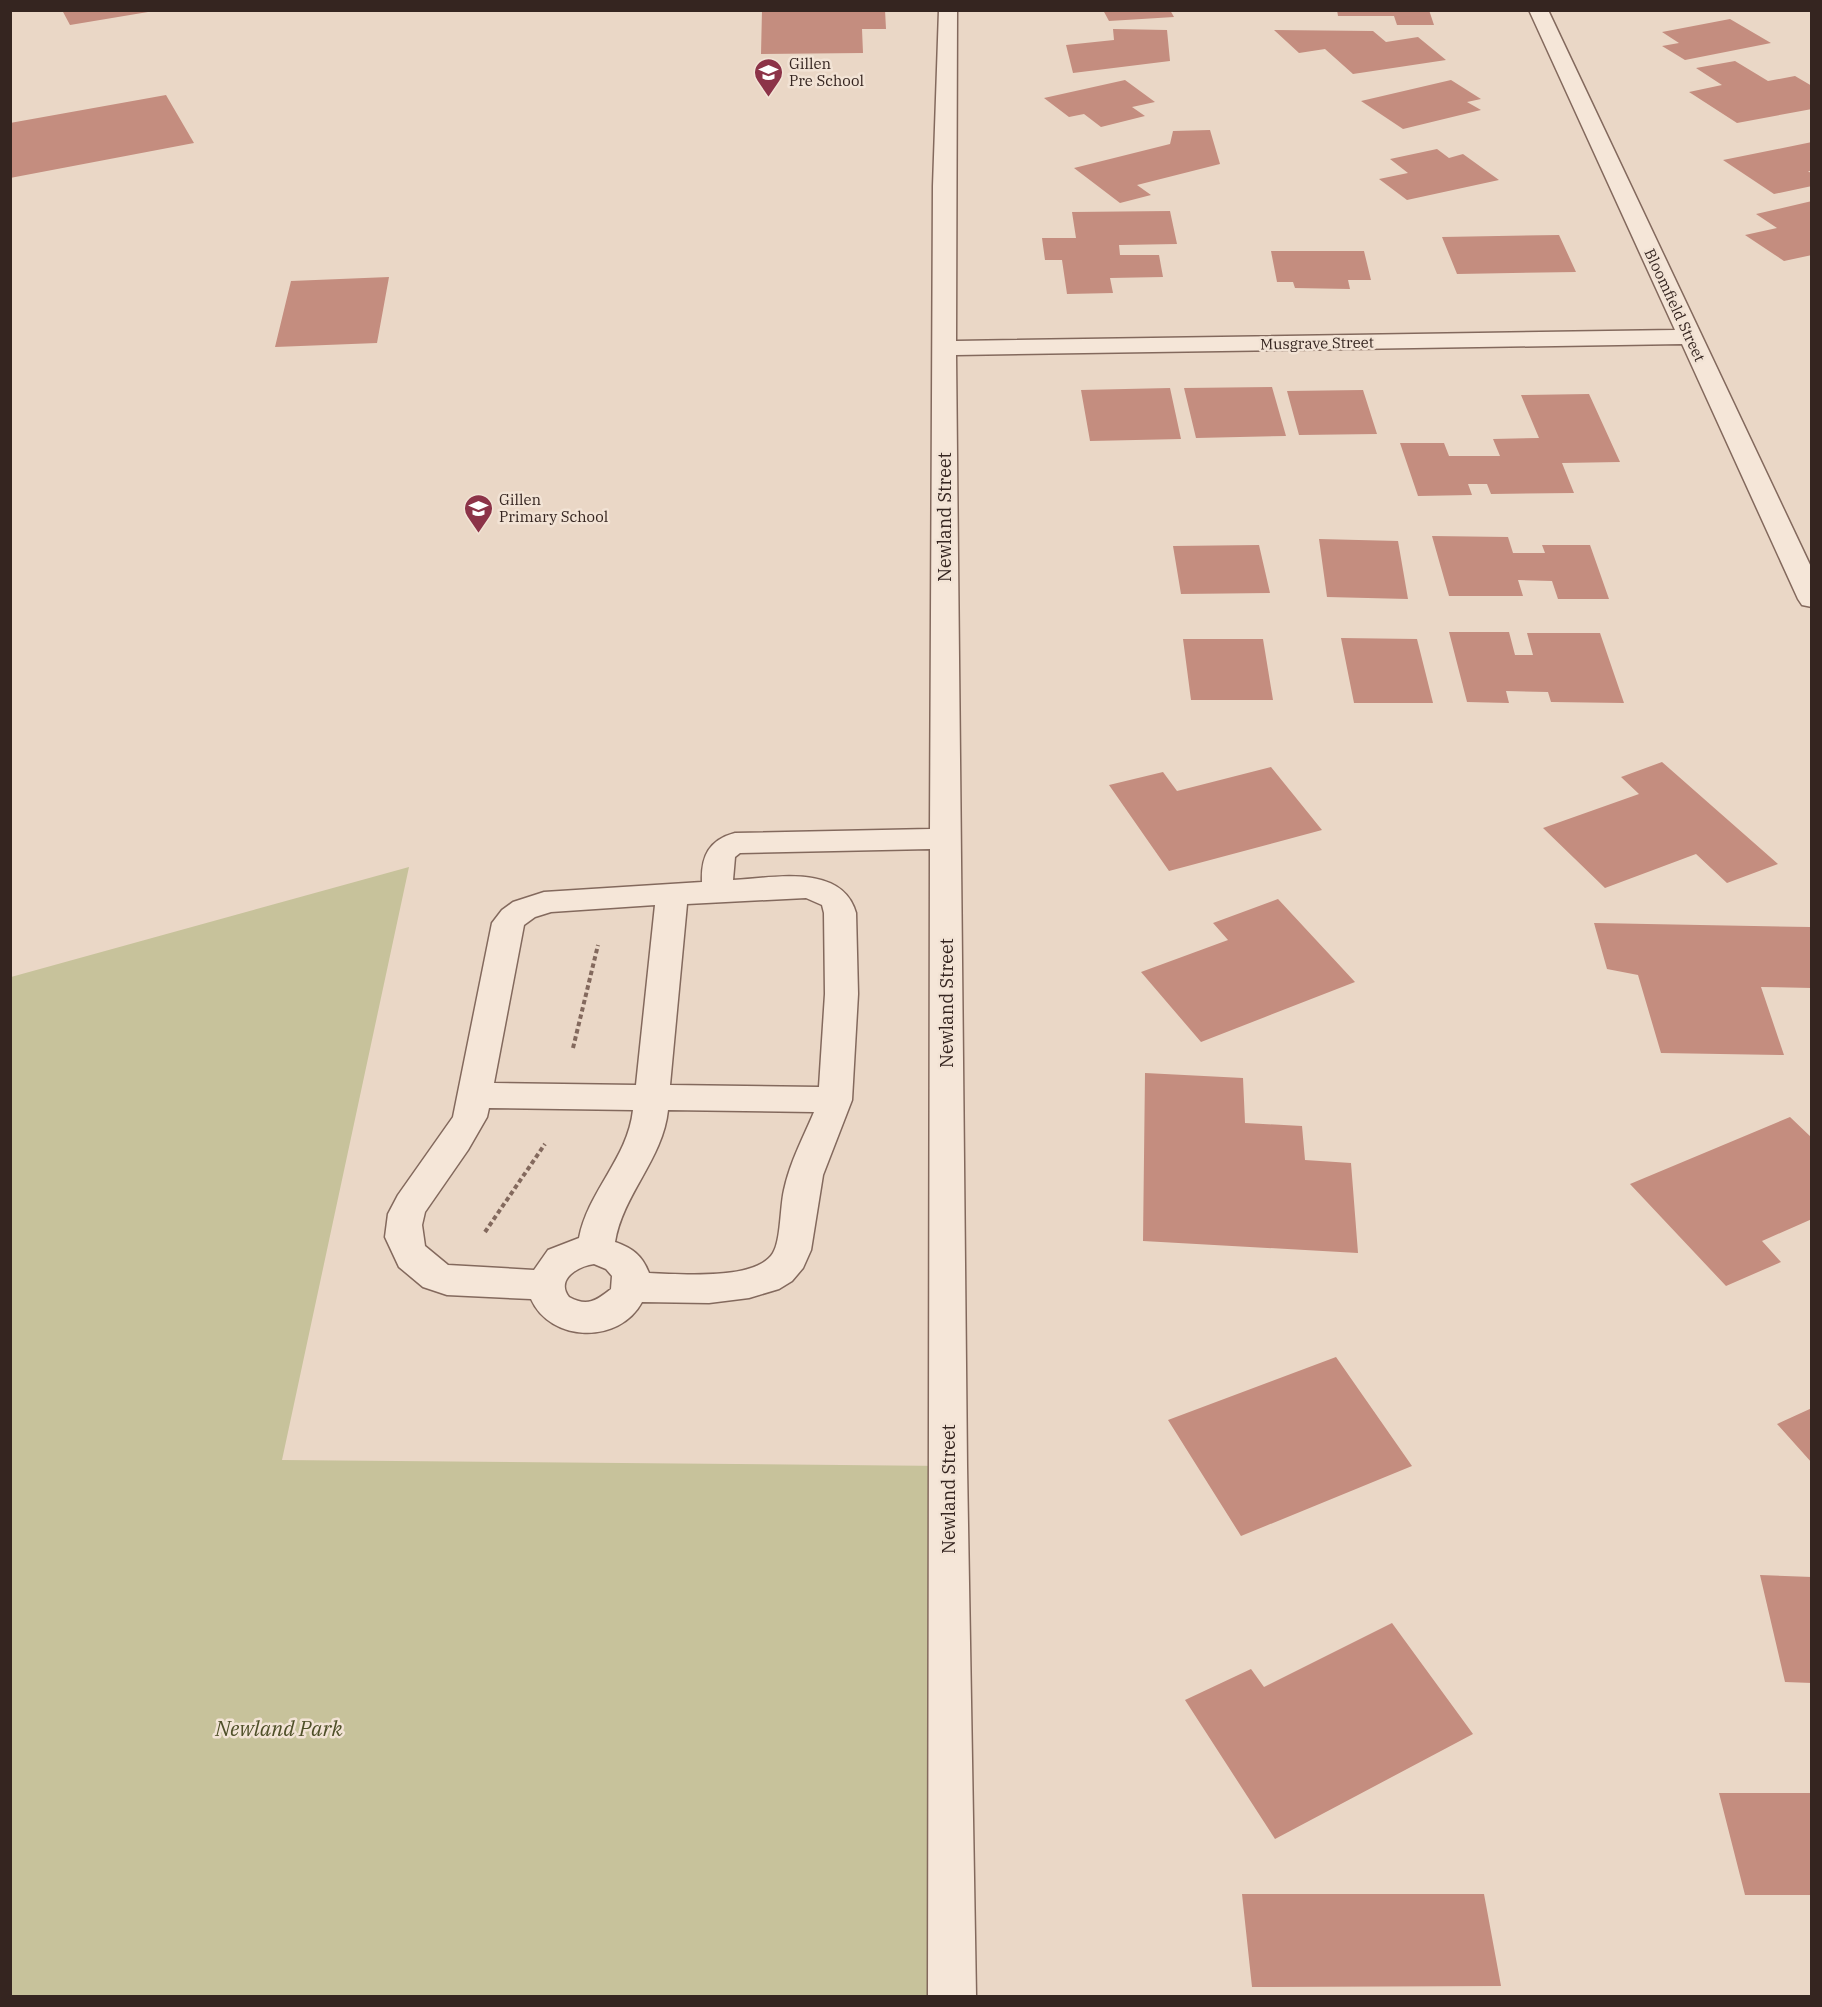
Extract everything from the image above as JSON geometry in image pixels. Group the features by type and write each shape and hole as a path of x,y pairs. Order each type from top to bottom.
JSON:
{"street":[{"name":"Newland Street","path":"948,10 944,186 944,348 952,1996"},
{"name":"Bloomfield Street","path":"1538,10 1812,600"},
{"name":"Musgrave Street","path":"944,348 1690,337"},
{"path":"717,891 718,856 722,850 735,843 946,839"},
{"path":"546,1285 447,1281 430,1277 411,1258 404,1242 406,1213 460,1136 470,1117 506,933 514,916 545,902 672,893 810,888 831,896 840,909 842,945 835,1100 816,1145 798,1207 794,1250 789,1261 779,1272 764,1280 744,1285 632,1287"},
{"path":"595,1250 603,1213 643,1142 652,1097 672,893"},
{"path":"475,1095 835,1100"},
{"path":"595,1250 620,1257 629,1266 632,1287 626,1300 614,1310 600,1317 583,1318 567,1316 556,1308 548,1298 546,1285 550,1274 568,1256 595,1250"}],"green space":[{"name":"Newland Park","path":"409,867 282,1460 947,1466 952,1996 11,1996 11,977"}],"building":[{"path":"62,10 148,10 148,12 70,25"},
{"name":"Gillen Pre School","path":"762,10 885,10 886,29 862,29 863,53 761,54"},
{"path":"1103,10 1170,10 1174,17 1109,21"},
{"path":"1337,10 1429,10 1434,25 1397,25 1394,16 1338,16"},
{"path":"1730,19 1771,43 1685,60 1662,46 1679,43 1662,32"},
{"path":"1113,29 1167,30 1170,61 1073,73 1066,45 1114,40"},
{"path":"1274,30 1373,31 1386,42 1418,37 1446,60 1353,74 1325,49 1299,53"},
{"path":"1735,61 1768,81 1795,76 1812,86 1812,109 1737,123 1689,92 1722,85 1696,68"},
{"path":"1125,80 1155,102 1132,107 1145,116 1101,127 1084,114 1069,117 1044,98"},
{"path":"1451,80 1481,99 1467,102 1481,110 1403,129 1361,101"},
{"path":"166,95 194,143 10,178 10,123"},
{"path":"1210,130 1220,164 1137,185 1151,195 1120,203 1074,168 1170,144 1173,131"},
{"path":"1812,142 1812,171 1808,171 1812,174 1812,186 1774,194 1723,160"},
{"path":"1437,149 1449,158 1463,154 1499,180 1407,200 1379,179 1408,173 1390,159"},
{"path":"1812,201 1812,255 1784,261 1745,235 1777,228 1756,214"},
{"path":"1170,211 1177,244 1119,245 1120,255 1159,255 1163,277 1110,278 1113,293 1067,294 1062,260 1045,260 1042,238 1076,238 1072,212"},
{"path":"1559,235 1576,272 1457,274 1442,237"},
{"path":"1271,251 1364,251 1371,280 1348,280 1350,289 1295,288 1293,282 1277,282"},
{"path":"389,277 377,343 275,347 291,281"},
{"path":"1272,387 1286,436 1196,438 1184,388"},
{"path":"1170,388 1181,439 1090,441 1081,390"},
{"path":"1363,390 1377,434 1299,435 1287,391"},
{"path":"1589,394 1620,462 1562,463 1574,493 1491,494 1487,484 1468,484 1472,495 1418,496 1400,443 1444,443 1449,456 1500,456 1493,439 1539,438 1521,395"},
{"path":"1432,536 1508,537 1513,553 1545,553 1542,545 1590,545 1609,599 1558,599 1552,581 1518,580 1523,596 1449,596"},
{"path":"1319,539 1398,541 1408,599 1327,597"},
{"path":"1259,545 1270,593 1181,594 1173,546"},
{"path":"1449,632 1509,632 1515,655 1533,655 1527,633 1600,633 1624,703 1551,702 1548,692 1506,691 1509,703 1467,702"},
{"path":"1341,638 1417,639 1433,703 1354,703"},
{"path":"1183,639 1263,639 1273,700 1191,700"},
{"path":"1662,762 1778,864 1727,883 1696,854 1605,888 1543,828 1639,794 1621,777"},
{"path":"1271,767 1322,830 1169,871 1109,785 1163,772 1177,791"},
{"path":"1278,899 1355,982 1201,1042 1141,972 1228,940 1213,923"},
{"path":"1594,923 1810,927 1812,988 1761,987 1784,1055 1661,1053 1638,975 1607,969"},
{"path":"1145,1073 1243,1078 1245,1123 1302,1126 1305,1160 1351,1163 1358,1253 1143,1241"},
{"path":"1790,1117 1812,1138 1812,1219 1762,1241 1781,1262 1726,1286 1630,1184"},
{"path":"1336,1357 1412,1466 1241,1536 1168,1420"},
{"path":"1812,1408 1812,1463 1777,1424"},
{"path":"1760,1575 1812,1577 1812,1683 1785,1682"},
{"path":"1392,1623 1473,1734 1275,1839 1185,1700 1251,1669 1264,1687"},
{"path":"1719,1793 1812,1793 1812,1895 1745,1895"},
{"path":"1242,1894 1484,1894 1501,1986 1252,1987"}],"place":[{"name":"Gillen Pre School","path":"768,98"},
{"name":"Gillen Primary School","path":"478,534"}]}
